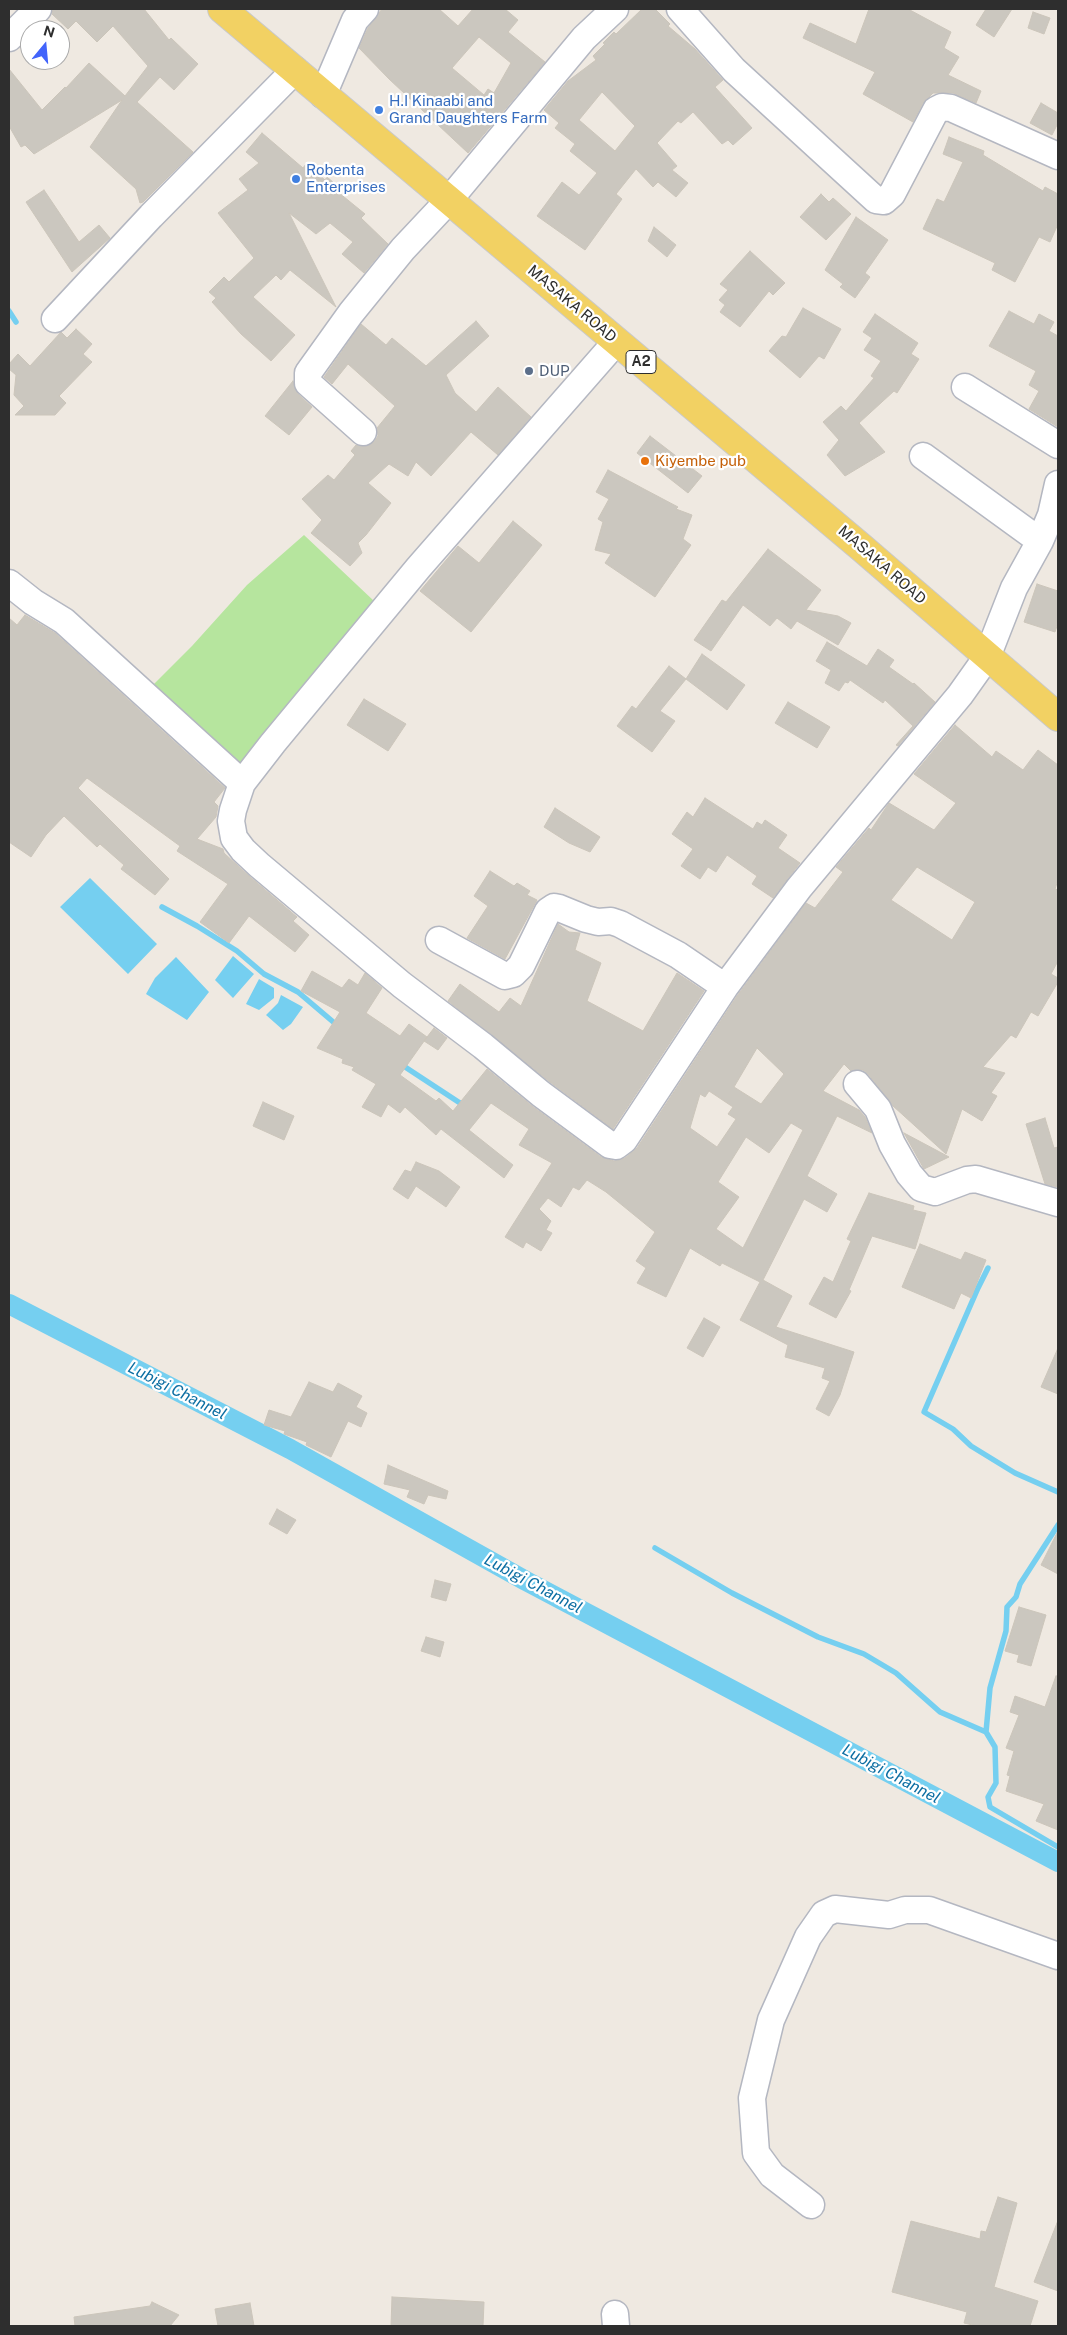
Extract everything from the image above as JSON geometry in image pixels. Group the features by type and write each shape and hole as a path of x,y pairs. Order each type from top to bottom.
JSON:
{"main road":[{"name":"MASAKA ROAD","path":"222,9 862,548 1058,718"}],"street":[{"path":"9,38 38,9"},
{"path":"324,94 355,20 365,9"},
{"path":"363,432 308,383 308,373 351,313 403,249 449,200 584,38 615,9"},
{"path":"680,9 734,70 876,200 884,201 892,194 936,110 942,107 951,108 1058,156"},
{"path":"55,319 151,216 295,70"},
{"path":"616,342 419,567 279,736 242,783 231,821 234,838 243,850 402,985 483,1046 541,1094 610,1145 616,1146 624,1140 725,987 799,888 960,695 987,657 1014,588 1040,541 1051,515 1058,484"},
{"path":"965,387 1058,445"},
{"path":"923,456 1040,541"},
{"path":"9,583 32,602 64,621 242,783"},
{"path":"439,940 505,976 513,974 521,966 548,911 554,907 586,919 598,922 611,921 620,924 678,955 725,987"},
{"path":"857,1084 878,1109 892,1144 909,1174 921,1188 935,1192 966,1180 976,1179 1058,1203"},
{"path":"811,2205 772,2175 756,2152 752,2098 771,2020 808,1937 824,1914 835,1909 889,1915 905,1910 929,1910 1058,1956"}],"green space":[{"path":"304,535 374,601 240,767 193,720 149,689 192,646 247,585"}],"water":[{"path":"90,878 157,944 128,974 60,907"},
{"path":"233,956 254,974 233,998 215,980"},
{"path":"176,957 209,992 187,1020 146,994 155,978"},
{"path":"259,979 274,988 274,998 259,1010 246,1004"},
{"path":"281,995 303,1007 291,1024 283,1030 266,1015 278,1003"}],"building":[{"path":"53,9 144,9 169,40 171,38 198,64 174,90 160,77 137,102 193,152 143,202 140,203 136,189 90,147 122,100 34,154 25,145 21,147 9,126 9,69 42,110 89,63 125,96 148,66 113,26 97,42 76,21 70,27 70,20 58,20 52,14"},
{"path":"382,9 439,9 458,26 473,9 505,9 518,20 508,32 545,62 468,153 389,79 359,48 368,28","holes":["479,37 511,63 494,93 488,89 484,95 452,68"]},
{"path":"642,9 655,9 670,24 668,26 695,49 723,80 715,87 752,128 733,145 728,140 722,144 693,112 681,123 678,121 657,143 677,166 672,170 688,183 676,197 658,182 653,187 636,169 616,194 622,199 585,250 537,216 562,182 579,195 597,173 570,151 575,144 555,128 559,123 544,110 568,81 596,60 593,56 605,44 603,43 614,32 616,34","holes":["602,92 635,126 615,151 579,120"]},
{"path":"869,9 908,9 951,32 944,48 959,57 948,75 981,91 976,103 953,93 933,93 923,103 913,122 863,94 875,72 803,38 810,23 856,44"},
{"path":"986,9 1012,9 994,37 976,25"},
{"path":"1033,12 1050,18 1044,34 1028,28"},
{"path":"1041,103 1058,113 1058,123 1052,135 1030,123"},
{"path":"262,133 303,168 306,164 325,180 327,177 341,189 338,192 365,214 361,218 388,244 364,273 342,254 353,242 330,223 316,234 289,213 336,307 290,270 281,280 276,275 253,297 295,335 271,361 241,334 212,302 216,298 209,292 224,277 229,282 254,258 218,213 248,190 239,179 259,163 246,152"},
{"path":"949,137 984,151 983,155 1043,191 1045,187 1058,194 1058,224 1050,242 1039,237 1015,282 992,270 995,263 923,229 937,199 944,202 963,162 943,154"},
{"path":"44,190 79,242 99,225 110,238 72,272 26,202"},
{"path":"821,194 829,202 833,198 851,214 826,240 800,217"},
{"path":"856,217 888,240 865,273 870,277 855,298 840,287 843,284 825,270"},
{"path":"654,227 676,245 667,257 648,241"},
{"path":"750,251 785,283 773,295 769,291 740,327 720,312 725,305 719,300 728,290 720,284"},
{"path":"803,308 841,329 824,359 819,356 800,378 769,351 782,336 786,337"},
{"path":"1009,311 1034,324 1039,314 1054,322 1049,331 1058,336 1058,427 1029,409 1039,391 1029,385 1036,371 989,346"},
{"path":"875,314 918,343 911,354 919,359 897,393 894,391 859,423 885,452 845,476 827,455 839,440 823,422 841,406 846,411 874,378 871,376 881,361 864,350 872,338 863,332"},
{"path":"476,321 489,336 446,375 455,393 476,412 498,387 531,417 498,455 471,432 431,476 416,462 408,476 389,464 368,483 391,503 358,543 362,553 350,566 311,533 322,520 302,499 328,475 334,480 355,455 351,451 356,445 367,446 374,442 378,436 377,428 395,406 348,364 332,384 324,377 361,324 386,345 392,338 426,366"},
{"path":"76,329 92,344 83,354 92,362 59,396 66,403 55,415 15,415 24,406 14,395 16,375 9,369 9,364 18,354 30,366 61,332 67,338"},
{"path":"293,381 298,394 312,407 289,435 265,416"},
{"path":"650,436 702,476 688,493 637,453"},
{"path":"608,470 678,507 676,509 692,515 683,539 691,545 655,597 605,563 611,554 595,550 603,522 598,519 609,499 596,492"},
{"path":"513,521 542,545 471,632 420,591 458,546 479,563"},
{"path":"768,549 821,590 806,610 838,616 851,623 838,645 797,621 791,629 777,618 770,626 743,605 711,651 694,640 722,600 726,602"},
{"path":"1037,584 1058,591 1058,623 1055,632 1024,622"},
{"path":"25,615 55,633 225,788 214,802 218,806 216,817 197,839 223,849 224,853 249,876 297,917 293,921 309,935 295,952 249,916 229,943 200,922 228,884 177,851 180,846 87,778 78,788 169,879 155,895 121,869 124,865 100,844 97,847 64,816 46,835 31,857 9,842 9,618 17,625"},
{"path":"827,642 867,666 878,649 894,660 889,667 914,683 935,702 898,746 896,745 913,726 885,700 883,703 850,680 848,683 845,682 839,691 825,683 831,670 816,661"},
{"path":"702,654 745,685 727,710 686,679"},
{"path":"669,666 686,679 660,711 675,721 652,752 617,726 632,706 636,709"},
{"path":"364,699 406,724 388,751 347,725"},
{"path":"788,702 830,727 817,748 775,723"},
{"path":"955,725 992,757 996,751 1023,770 1038,750 1058,765 1058,880 1055,889 1058,890 1058,961 1051,974 1058,978 1058,982 1038,1016 1031,1012 1016,1038 1011,1035 983,1067 1005,1073 991,1093 997,1096 982,1121 962,1109 946,1154 893,1106 863,1070 851,1071 844,1064 823,1091 859,1110 865,1117 872,1133 837,1116 807,1176 837,1194 827,1212 804,1199 763,1280 792,1296 776,1327 854,1352 840,1395 829,1416 816,1409 830,1381 822,1378 825,1368 785,1357 788,1345 740,1320 760,1282 722,1263 720,1266 690,1248 666,1297 637,1283 646,1268 636,1261 655,1232 606,1192 587,1180 579,1190 573,1187 561,1207 548,1198 539,1209 551,1221 546,1230 552,1233 541,1251 526,1242 523,1248 505,1237 552,1163 519,1145 529,1129 491,1103 469,1130 513,1165 504,1178 441,1129 436,1135 405,1107 400,1113 388,1104 381,1117 362,1107 376,1084 352,1070 354,1067 342,1063 343,1059 317,1048 340,1012 301,991 312,971 342,988 349,979 358,985 365,973 382,988 366,1013 400,1036 409,1024 427,1037 400,1075 436,1101 439,1098 453,1111 487,1069 532,1106 601,1157 614,1161 625,1158 637,1148 737,996 806,903 815,908 843,872 836,867 869,828 871,830 889,803 934,830 956,803 914,774","holes":["917,867 975,902 952,940 891,900","757,1048 784,1074 761,1104 734,1087","709,1091 733,1107 728,1114 736,1119 717,1147 690,1128 700,1094 705,1097","791,1123 803,1130 743,1248 716,1229 739,1197 718,1182 746,1137 769,1153"]},
{"path":"705,798 753,829 757,822 762,825 765,820 787,835 778,848 800,863 773,898 752,884 757,876 727,855 716,872 708,867 700,879 681,866 693,849 672,834 687,812 693,817"},
{"path":"555,808 600,837 590,852 569,843 544,827"},
{"path":"490,871 514,886 517,883 530,891 527,895 537,900 505,959 467,938 488,906 474,896"},
{"path":"558,924 569,932 580,933 575,950 601,963 587,1001 643,1031 677,973 704,991 613,1129 448,1001 460,984 499,1012 510,998 521,1006"},
{"path":"434,1028 447,1038 438,1050 424,1041"},
{"path":"263,1102 294,1116 284,1140 253,1126"},
{"path":"1045,1118 1054,1148 1058,1147 1058,1187 1045,1184 1026,1124"},
{"path":"904,1133 936,1150 949,1157 924,1169"},
{"path":"416,1162 439,1171 460,1187 446,1207 416,1186 408,1199 393,1189 405,1170 411,1172"},
{"path":"869,1193 914,1206 913,1210 926,1213 915,1249 872,1236 849,1290 851,1291 836,1318 809,1304 824,1277 833,1282 851,1241 847,1239"},
{"path":"920,1244 961,1260 965,1252 986,1260 971,1298 961,1293 954,1309 902,1287"},
{"path":"704,1318 720,1327 703,1357 687,1348"},
{"path":"1058,1348 1058,1394 1041,1387"},
{"path":"309,1382 333,1392 338,1383 362,1396 356,1407 367,1413 361,1427 348,1421 331,1457 306,1445 307,1442 284,1434 285,1431 264,1425 269,1410 291,1417"},
{"path":"388,1465 448,1491 446,1499 428,1495 424,1504 407,1497 410,1490 384,1484"},
{"path":"277,1509 296,1520 287,1534 269,1524"},
{"path":"1058,1531 1058,1574 1041,1565"},
{"path":"435,1580 451,1584 446,1601 431,1597"},
{"path":"1019,1607 1046,1615 1031,1666 1017,1662 1019,1655 1005,1651"},
{"path":"426,1637 444,1642 440,1657 421,1651"},
{"path":"1056,1676 1058,1676 1058,1830 1036,1821 1044,1804 1006,1791 1010,1776 1007,1775 1014,1751 1006,1748 1019,1715 1010,1712 1015,1696 1045,1707"},
{"path":"998,2197 1017,2203 994,2287 1038,2301 1030,2326 977,2326 964,2323 967,2312 892,2292 911,2221 980,2239 981,2231 986,2232"},
{"path":"1058,2223 1058,2291 1034,2282"},
{"path":"392,2297 484,2302 483,2326 391,2326"},
{"path":"152,2302 179,2315 170,2326 75,2326 74,2317 150,2306"},
{"path":"250,2303 254,2326 218,2326 215,2309"}],"waterway":[{"path":"9,311 16,322"},
{"path":"162,907 237,951 264,974 298,992 338,1026"},
{"path":"399,1063 463,1105"},
{"path":"988,1268 924,1412 953,1429 971,1446 1015,1473 1058,1492"},
{"name":"Lubigi Channel","path":"9,1304 290,1449 526,1581 1058,1862"},
{"path":"986,1732 990,1688 1006,1631 1007,1607 1016,1597 1020,1584 1058,1525"},
{"path":"655,1548 732,1593 818,1637 864,1654 896,1673 940,1712 986,1732 995,1747 996,1783 988,1797 990,1807 1058,1847"}],"place":[{"name":"H.I Kinaabi and Grand Daughters Farm","path":"379,110"},
{"name":"Robenta Enterprises","path":"296,179"},
{"name":"DUP","path":"529,371"},
{"name":"Kiyembe pub","path":"645,461"}]}
